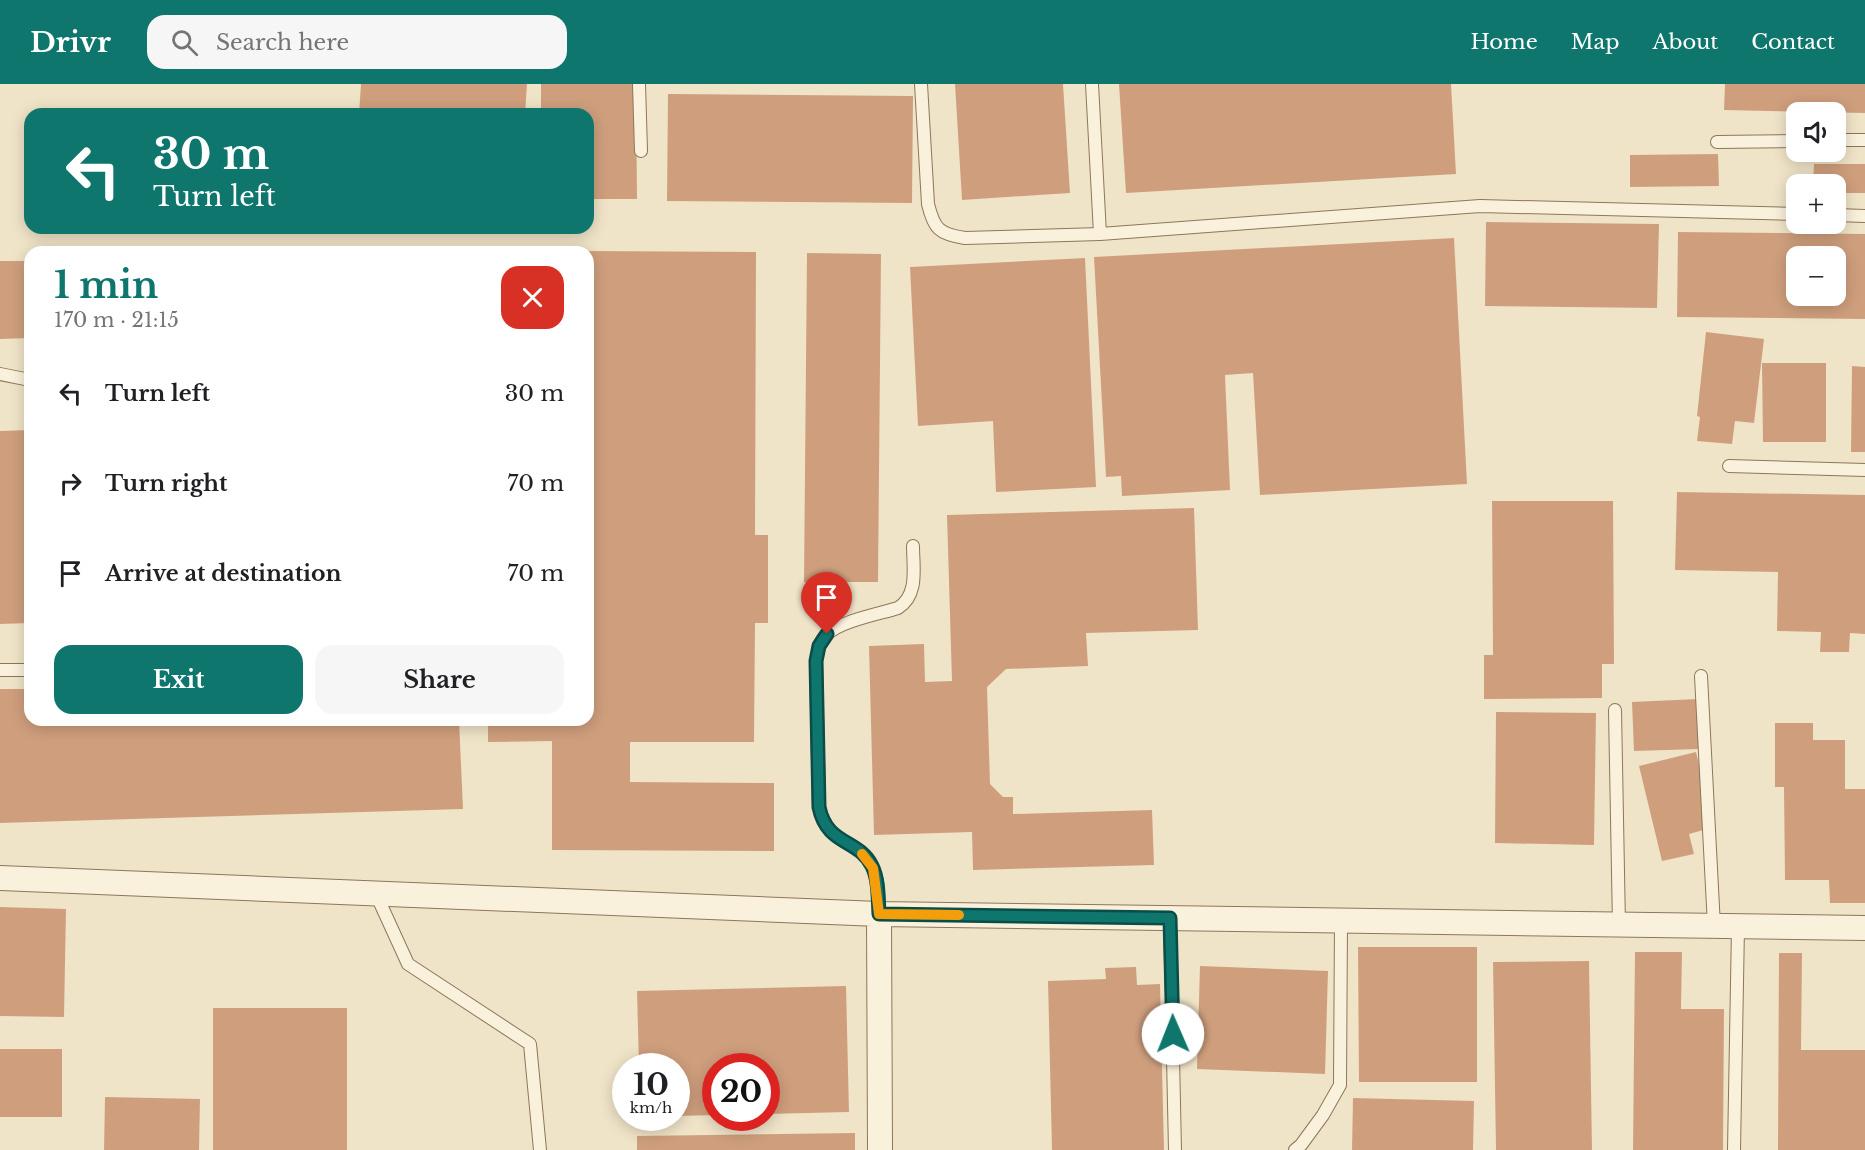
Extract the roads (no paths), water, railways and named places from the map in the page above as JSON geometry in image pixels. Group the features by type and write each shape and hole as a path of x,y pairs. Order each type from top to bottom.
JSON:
{"street":[{"path":"0,878 879,914 1865,928"},
{"path":"879,914 880,1150"}],"lane":[{"path":"639,84 641,151"},
{"path":"921,84 928,204 932,220 939,231 965,238 1100,234 1480,206 1786,214"},
{"path":"1092,84 1100,234"},
{"path":"1846,141 1865,140"},
{"path":"1717,142 1786,141"},
{"path":"1846,215 1865,216"},
{"path":"0,374 24,379"},
{"path":"1729,466 1865,470"},
{"path":"879,914 873,868 860,852 827,829 819,807 816,661 819,646 827,634 840,626 898,608 906,603 913,587 913,546"},
{"path":"0,670 24,670"},
{"path":"1701,675 1714,926"},
{"path":"1615,710 1619,926"},
{"path":"376,894 408,964 530,1044 540,1150"},
{"path":"1170,918 1174,1150"},
{"path":"1295,1150 1323,1115 1340,1085 1341,921"},
{"path":"1734,1150 1738,927"}]}
